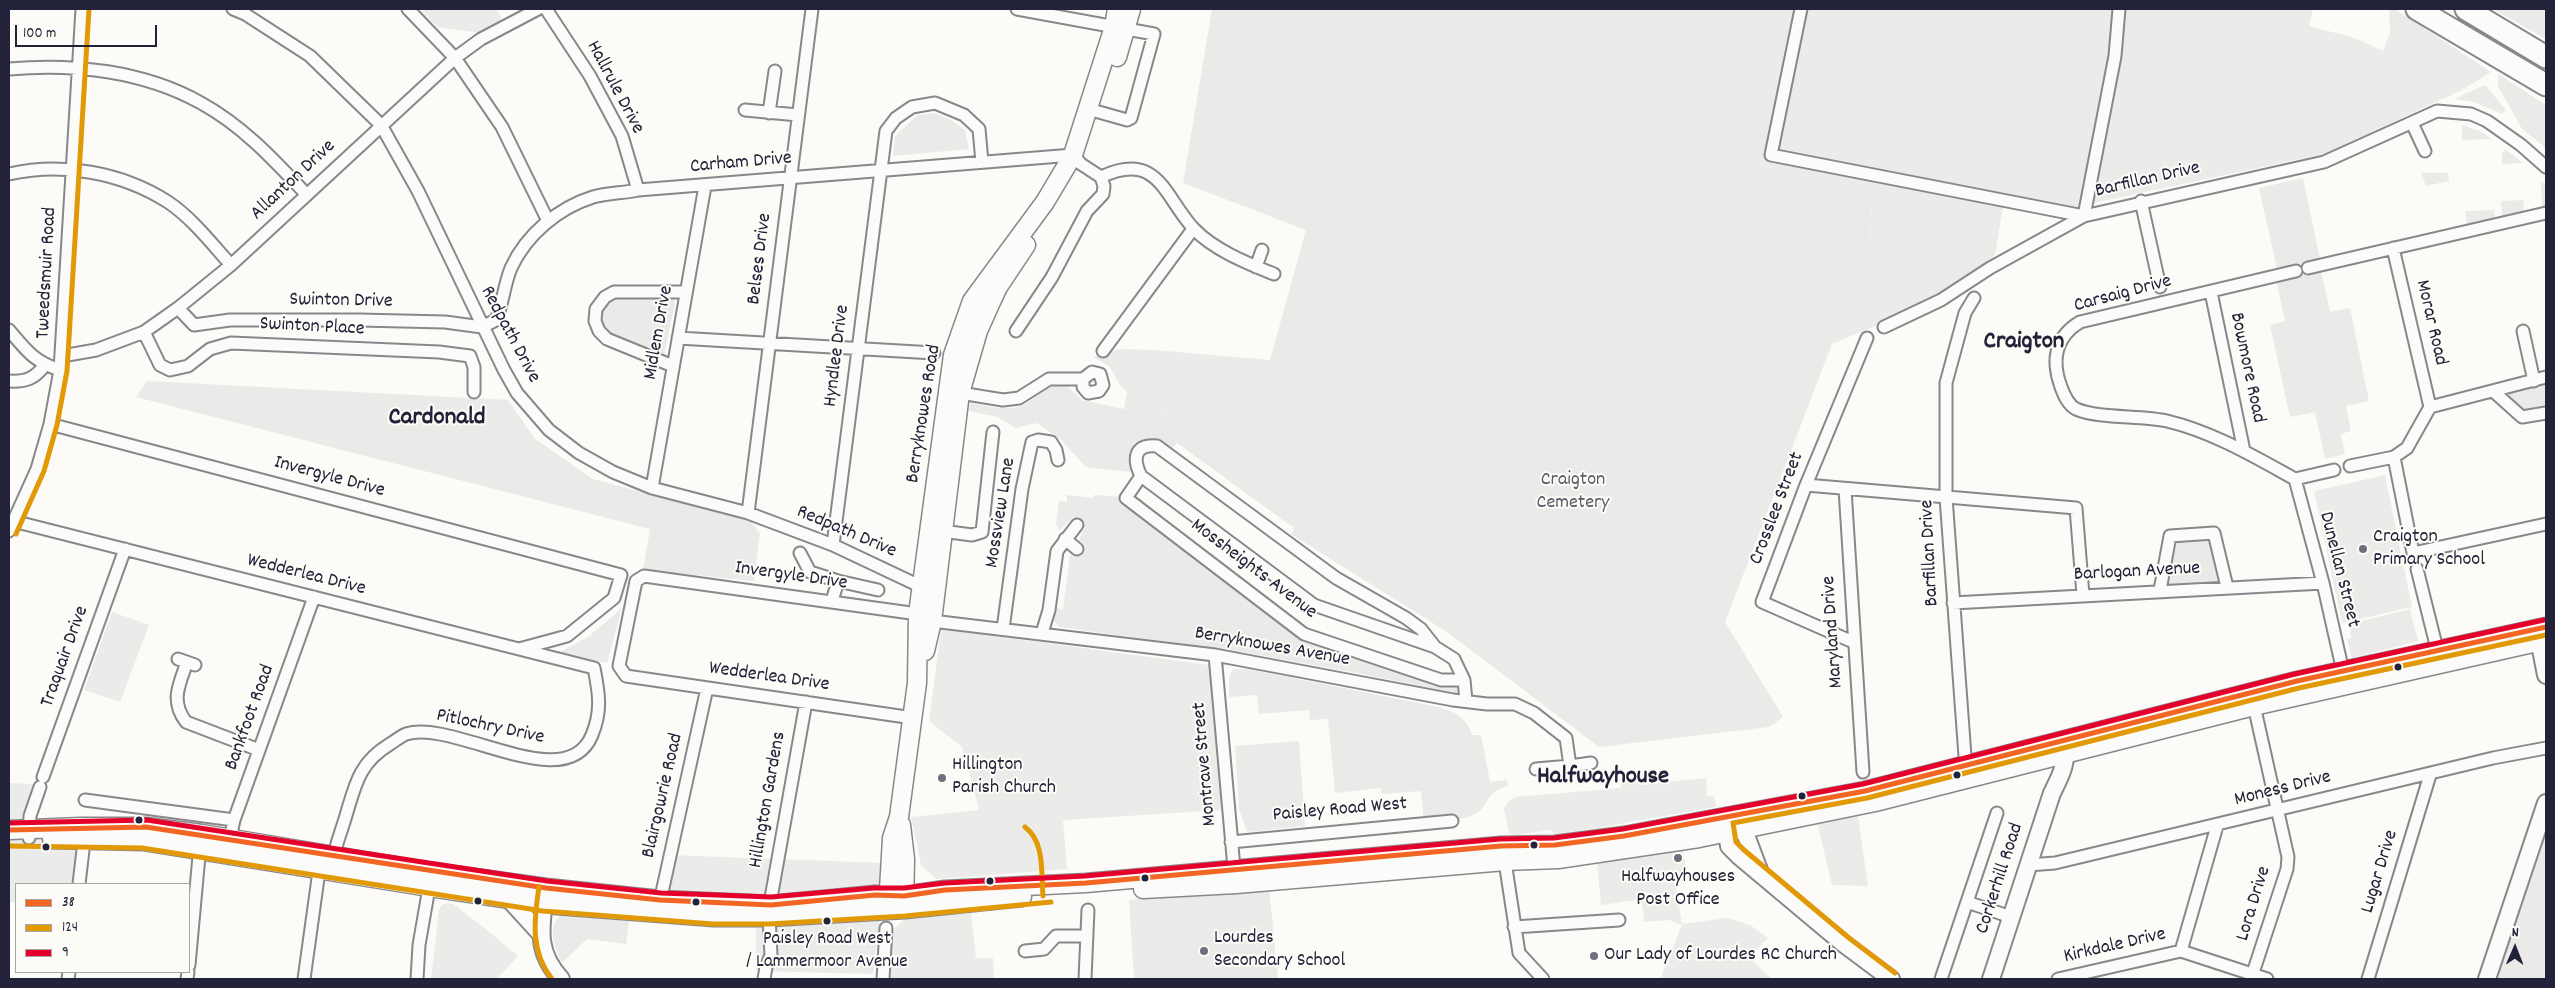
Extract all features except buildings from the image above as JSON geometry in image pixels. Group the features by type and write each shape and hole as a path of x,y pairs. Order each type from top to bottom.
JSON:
{"highway":[{"path":"2417,9 2546,85"},
{"path":"2466,9 2546,57"},
{"path":"2452,29 2546,96"}],"main road":[{"name":"Berryknowes Road","path":"1117,9 1120,28"},
{"name":"Berryknowes Road","path":"929,589 942,531 954,392 953,355 972,301 1077,160 1120,28 1130,9"},
{"name":"Berryknowes Road","path":"895,898 892,838 899,817 913,718 954,392"},
{"path":"2345,677 2436,649 2542,634"},
{"path":"905,859 923,884 932,889 944,890 1050,890 1236,884 1503,854 1555,844 1734,823 1866,798 2253,699 2542,634"},
{"name":"Berryknowes Road","path":"895,898 905,859 899,817"},
{"path":"9,830 29,834 85,833 146,827 201,841 430,880 545,896 659,907 770,911 895,898 944,890"},
{"path":"9,839 29,834"},
{"path":"895,898 915,900 1018,892 1031,897 1050,890 1234,868 1503,854"},
{"path":"430,880 508,898 545,896"}],"street":[{"name":"Tweedsmuir Road","path":"10,524 37,469 50,424 62,356 82,9"},
{"name":"Redpath Drive","path":"233,9 245,14 310,56 381,126 418,191 482,327 517,393 549,430 579,453 613,472 652,488 748,514 833,545 929,589"},
{"path":"408,9 455,58 502,127 548,221"},
{"name":"Allanton Drive","path":"62,356 96,350 144,332 178,308 231,265 455,58 481,38 538,9"},
{"name":"Hallrule Drive","path":"546,9 590,76 622,136 638,190"},
{"name":"Belses Drive","path":"748,514 812,9"},
{"path":"1017,9 1154,34 1131,118 1126,120 1094,111"},
{"path":"1800,9 1771,156 2084,216 2115,56 2119,9"},
{"path":"9,69 35,67 79,68 114,73 146,81 201,103 238,128 263,149 307,196"},
{"path":"770,113 775,71"},
{"name":"Hyndlee Drive","path":"833,545 886,131 896,118 912,107 935,103 964,115 979,129 982,162"},
{"path":"745,110 798,116"},
{"name":"Barfillan Drive","path":"1884,327 1941,300 1990,268 2084,216 2142,201 2324,162 2437,111 2471,114 2487,121 2521,145 2546,167"},
{"path":"2412,122 2425,151"},
{"path":"1016,331 1052,276 1087,211 1103,194 1104,186 1101,177 1077,160"},
{"name":"Carham Drive","path":"482,327 496,320 511,268 525,246 548,221 572,206 594,197 638,190 982,162 1077,160"},
{"path":"9,174 29,169 72,168 107,176 139,188 168,203 202,233 231,265"},
{"path":"1101,177 1118,169 1131,169 1154,176 1169,191 1194,229 1220,247 1256,267 1274,274"},
{"name":"Midlem Drive","path":"652,488 705,186"},
{"path":"2142,201 2160,287"},
{"path":"2308,268 2546,213"},
{"path":"1103,351 1194,229"},
{"name":"Morar Road","path":"2393,248 2430,407"},
{"path":"1256,267 1262,250"},
{"name":"Carsaig Drive","path":"2295,479 2197,429 2165,421 2076,408 2065,396 2058,377 2055,356 2057,347 2069,329 2080,322 2296,271"},
{"path":"673,366 607,339 598,332 594,315 601,300 614,292 686,292"},
{"name":"Bowmore Road","path":"2211,292 2244,452"},
{"name":"Barfillan Drive","path":"1966,773 1946,497 1946,383 1965,313 1974,298"},
{"name":"Swinton Drive","path":"178,308 194,325 230,320 359,320 445,322 482,327"},
{"path":"9,330 34,358 46,366 60,370"},
{"path":"2523,331 2534,380"},
{"name":"Swinton Place","path":"144,332 160,365 170,370 188,366 210,349 231,342 439,352 470,356 474,367 474,392"},
{"path":"678,338 934,353"},
{"name":"Crosslee Street","path":"1853,642 1762,602 1806,485 1867,338"},
{"path":"9,381 25,382 37,376 46,366"},
{"path":"2350,466 2394,457 2406,448 2430,407 2546,377"},
{"path":"954,392 1003,400 1019,398 1049,378 1083,379"},
{"path":"2493,391 2522,417 2546,413"},
{"name":"Invergyle Drive","path":"50,424 621,575 614,598 567,636 518,649"},
{"path":"942,531 972,536 982,532 993,432"},
{"name":"Mossview Lane","path":"1003,628 1022,489 1032,442 1038,440 1051,442 1056,450 1058,460"},
{"name":"Mossheights Avenue","path":"1141,476 1126,498 1304,634 1441,680 1464,680 1454,659 1435,648 1314,605 1141,476 1136,465 1138,451 1143,447 1157,446 1336,578 1406,618 1421,630 1435,648"},
{"path":"2394,457 2413,553 2546,524"},
{"path":"2295,479 2334,470"},
{"name":"Dunellan Street","path":"2295,479 2324,583 2345,677"},
{"path":"1806,485 2076,508 2083,595"},
{"name":"Maryland Drive","path":"1844,489 1863,772"},
{"name":"Wedderlea Drive","path":"10,524 125,549 594,668"},
{"path":"1042,633 1049,610 1056,551 1077,525"},
{"path":"2160,590 2170,536 2214,532 2227,587"},
{"path":"1065,539 1077,548"},
{"name":"Traquair Drive","path":"29,834 30,816 41,782 125,549"},
{"path":"800,553 810,572 838,581 878,590"},
{"path":"2417,569 2436,649"},
{"name":"Invergyle Drive","path":"620,671 619,666 636,581 644,576 832,601 925,618"},
{"path":"832,601 838,581"},
{"name":"Barlogan Avenue","path":"1953,603 2160,590 2324,583"},
{"name":"Bankfoot Road","path":"228,846 234,820 314,597"},
{"name":"Berryknowes Avenue","path":"925,618 1215,655 1466,701 1515,704 1534,713 1566,738 1570,766"},
{"path":"2542,634 2546,675"},
{"name":"Montrave Street","path":"1215,655 1234,868"},
{"path":"187,662 176,699 180,715 186,722 259,750"},
{"name":"Pitlochry Drive","path":"304,979 327,863 357,781 373,754 406,734 432,731 542,760 567,759 588,745 599,718 598,688 594,668"},
{"name":"Wedderlea Drive","path":"620,671 626,676 913,718"},
{"path":"1464,680 1466,701"},
{"name":"Blairgowrie Road","path":"659,907 707,688"},
{"name":"Lora Drive","path":"2252,977 2287,869 2288,857 2253,699"},
{"name":"Hillington Gardens","path":"764,979 769,961 770,911 806,702"},
{"name":"Corkerhill Road","path":"1990,979 2052,792 2063,772 2065,748"},
{"name":"Moness Drive","path":"2028,865 2055,863 2430,775 2493,758 2546,748"},
{"name":"Corkerhill Road","path":"2048,752 2053,781 2052,792"},
{"path":"1536,769 1591,763"},
{"name":"Lugar Drive","path":"2368,979 2430,775"},
{"path":"85,800 234,820"},
{"path":"2487,979 2546,803"},
{"path":"1941,979 1997,812"},
{"name":"Paisley Road West","path":"1231,842 1452,822"},
{"path":"1734,823 1759,870 1790,900 1891,979"},
{"path":"2181,951 2217,826"},
{"path":"79,883 85,833"},
{"path":"190,955 201,841"},
{"path":"1503,854 1519,953 1543,979"},
{"path":"417,979 430,880"},
{"path":"545,896 540,933 549,963 561,979"},
{"path":"508,898 540,933"},
{"path":"1967,902 2010,917"},
{"path":"1085,979 1088,910"},
{"path":"1514,927 1619,920"},
{"path":"882,979 886,928"},
{"path":"1025,951 1044,949 1056,936 1087,936"},
{"name":"Kirkdale Drive","path":"2058,979 2181,951 2252,977 2267,979"}],"shaded area":[{"path":"424,9 496,9 502,19 481,33 437,27 422,11"},
{"path":"1728,9 2313,9 2309,26 2355,38 2464,89 2324,154 2098,202 2057,218 2003,206 1995,255 1955,286 1887,321 1832,344 1843,310 1881,297 1866,283 1873,192 1692,149"},
{"path":"1119,349 1154,350 1270,360 1365,404 1306,453 1317,463 1290,497 1242,459 1265,423 1244,428 1124,409 1127,391 1121,387 1110,367 1093,357"},
{"name":"Craigton Primary School","path":"2385,475 2412,607 2342,623 2314,491"},
{"path":"112,612 149,625 120,702 84,690"},
{"path":"941,629 1209,665 1222,810 1063,820 1067,869 936,879 921,865 911,817 979,810 962,747 929,721"},
{"path":"1706,778 1707,796 1714,796 1716,807 1563,833 1554,834 1551,830 1514,835 1509,833 1504,809 1507,803 1515,797 1621,788 1621,782 1638,780 1639,785"},
{"path":"9,783 33,784 21,821 76,848 73,883 15,883 15,902 9,902"},
{"path":"1858,816 1868,886 1832,885 1817,822"},
{"path":"1683,850 1688,879 1675,882 1682,924 1727,918 1750,925 1768,938 1749,958 1772,979 1660,979 1682,925 1669,920 1644,922 1642,899 1601,905 1597,862"},
{"path":"669,855 886,863 873,974 756,971 756,896 677,893 662,890"},
{"name":"Lourdes Secondary School","path":"1269,889 1278,979 1134,979 1129,900"},
{"path":"447,903 453,904 518,956 497,979 431,979 439,910 442,905"},
{"path":"971,913 976,958 993,958 994,979 890,979 893,931 905,918"}],"green space":[{"name":"Craigton Cemetery","path":"1212,9 1728,9 1692,149 1873,192 1866,283 1881,297 1843,310 1832,344 1725,622 1783,717 1769,727 1599,747 1447,632 1291,534 1294,528 1177,443 1171,449 1153,441 1134,443 1130,472 1086,467 1060,439 1037,423 1016,428 998,417 969,411 970,403 999,408 1017,407 1024,405 1049,388 1066,385 1082,400 1124,409 1244,428 1266,422 1243,459 1290,497 1316,463 1306,453 1364,404 1270,360 1306,230 1183,183"},
{"path":"2389,9 2395,9 2491,72 2464,89 2383,51 2390,33"},
{"path":"2493,9 2546,9 2546,39"},
{"path":"2498,74 2546,105 2546,148 2522,129 2498,86"},
{"path":"2485,85 2506,110 2502,114 2474,102 2454,99"},
{"path":"935,113 951,120 965,130 969,149 893,156 895,136 918,115"},
{"path":"2462,125 2480,131 2492,139 2462,140"},
{"path":"2505,149 2523,163 2502,164 2502,153"},
{"path":"2421,173 2448,173 2449,181 2426,186"},
{"path":"2303,178 2320,259 2277,269 2259,188"},
{"path":"2541,181 2546,185 2546,206 2542,207"},
{"path":"2524,200 2523,211 2502,216 2501,201"},
{"path":"2494,210 2495,218 2467,224 2465,211"},
{"path":"2321,270 2330,312 2350,308 2369,401 2346,406 2351,431 2341,434 2345,454 2325,459 2315,412 2290,417 2270,325 2285,321 2276,280"},
{"path":"614,297 673,298 675,303 664,356 608,333 604,328 601,318 603,309"},
{"path":"2546,377 2546,413 2522,417 2493,391"},
{"path":"147,381 508,400 535,439 593,479 751,521 760,534 754,581 643,570 650,529 136,397"},
{"path":"1269,431 1311,463 1290,491 1248,459"},
{"path":"1067,495 1094,498 1094,495 1130,497 1306,631 1460,685 1459,691 1452,695 1438,693 1424,687 1367,675 1248,653 1059,627 1053,620 1056,608 1063,609 1070,555 1079,556 1086,547 1079,539 1085,528 1073,517 1059,531 1056,524 1059,501 1067,502"},
{"path":"2214,533 2227,587 2160,590 2170,536"},
{"path":"2397,582 2403,608 2352,619 2346,594"},
{"path":"622,608 607,663 560,652 588,637"},
{"path":"2410,609 2418,641 2352,658 2347,639 2351,638 2349,624"},
{"path":"1233,669 1247,669 1439,707 1450,711 1460,716 1467,724 1472,735 1481,735 1490,782 1507,780 1508,786 1494,792 1482,809 1471,816 1460,819 1424,822 1421,791 1382,794 1381,788 1335,793 1328,719 1310,720 1309,710 1259,714 1257,695 1229,697 1229,676"},
{"path":"1299,741 1305,826 1247,832 1239,809 1235,746"},
{"path":"2546,821 2546,979 2495,979"},
{"path":"1269,889 1278,979 1270,979 1266,924 1225,927 1229,979 1225,979 1220,901 1130,907 1129,900"},
{"path":"1204,908 1209,979 1148,979 1144,912"},
{"path":"560,915 629,921 626,944 587,939 562,963 556,951 553,938 554,926"},
{"path":"1694,940 1696,977 1675,978 1689,946"}],"transit line":[{"name":"124","path":"16,534 44,471 57,425 67,371 89,9"},
{"name":"9","path":"9,823 147,820 547,881 661,893 771,897 874,888 904,888 945,883 1085,876 1500,839 1554,838 1623,829 1863,784 2295,674 2544,620"},
{"name":"38","path":"9,830 146,827 546,888 660,900 771,905 875,895 904,896 945,890 1086,883 1501,846 1555,845 1624,836 1865,791 2297,681 2546,627"},
{"name":"124","path":"1895,973 1849,938 1744,850 1736,842 1733,823 1867,798 2299,688 2546,635"},
{"name":"124","path":"1025,827 1031,833 1039,849 1043,896"},
{"name":"124","path":"9,846 142,848 543,911 713,924 769,924 905,916 1051,902"},
{"name":"124","path":"539,887 535,935 540,957 552,979"}],"place":[{"name":"Craigton Primary School","path":"2363,549"},
{"name":"Hillington Parish Church","path":"942,778"},
{"name":"Halfwayhouses Post Office","path":"1678,858"},
{"name":"Paisley Road West / Lammermoor Avenue","path":"827,921"},
{"name":"Lourdes Secondary School","path":"1204,951"},
{"name":"Our Lady of Lourdes RC Church","path":"1594,956"}],"district":[{"name":"Craigton","path":"2024,344"},
{"name":"Cardonald","path":"437,420"},
{"name":"Halfwayhouse","path":"1603,779"}]}
